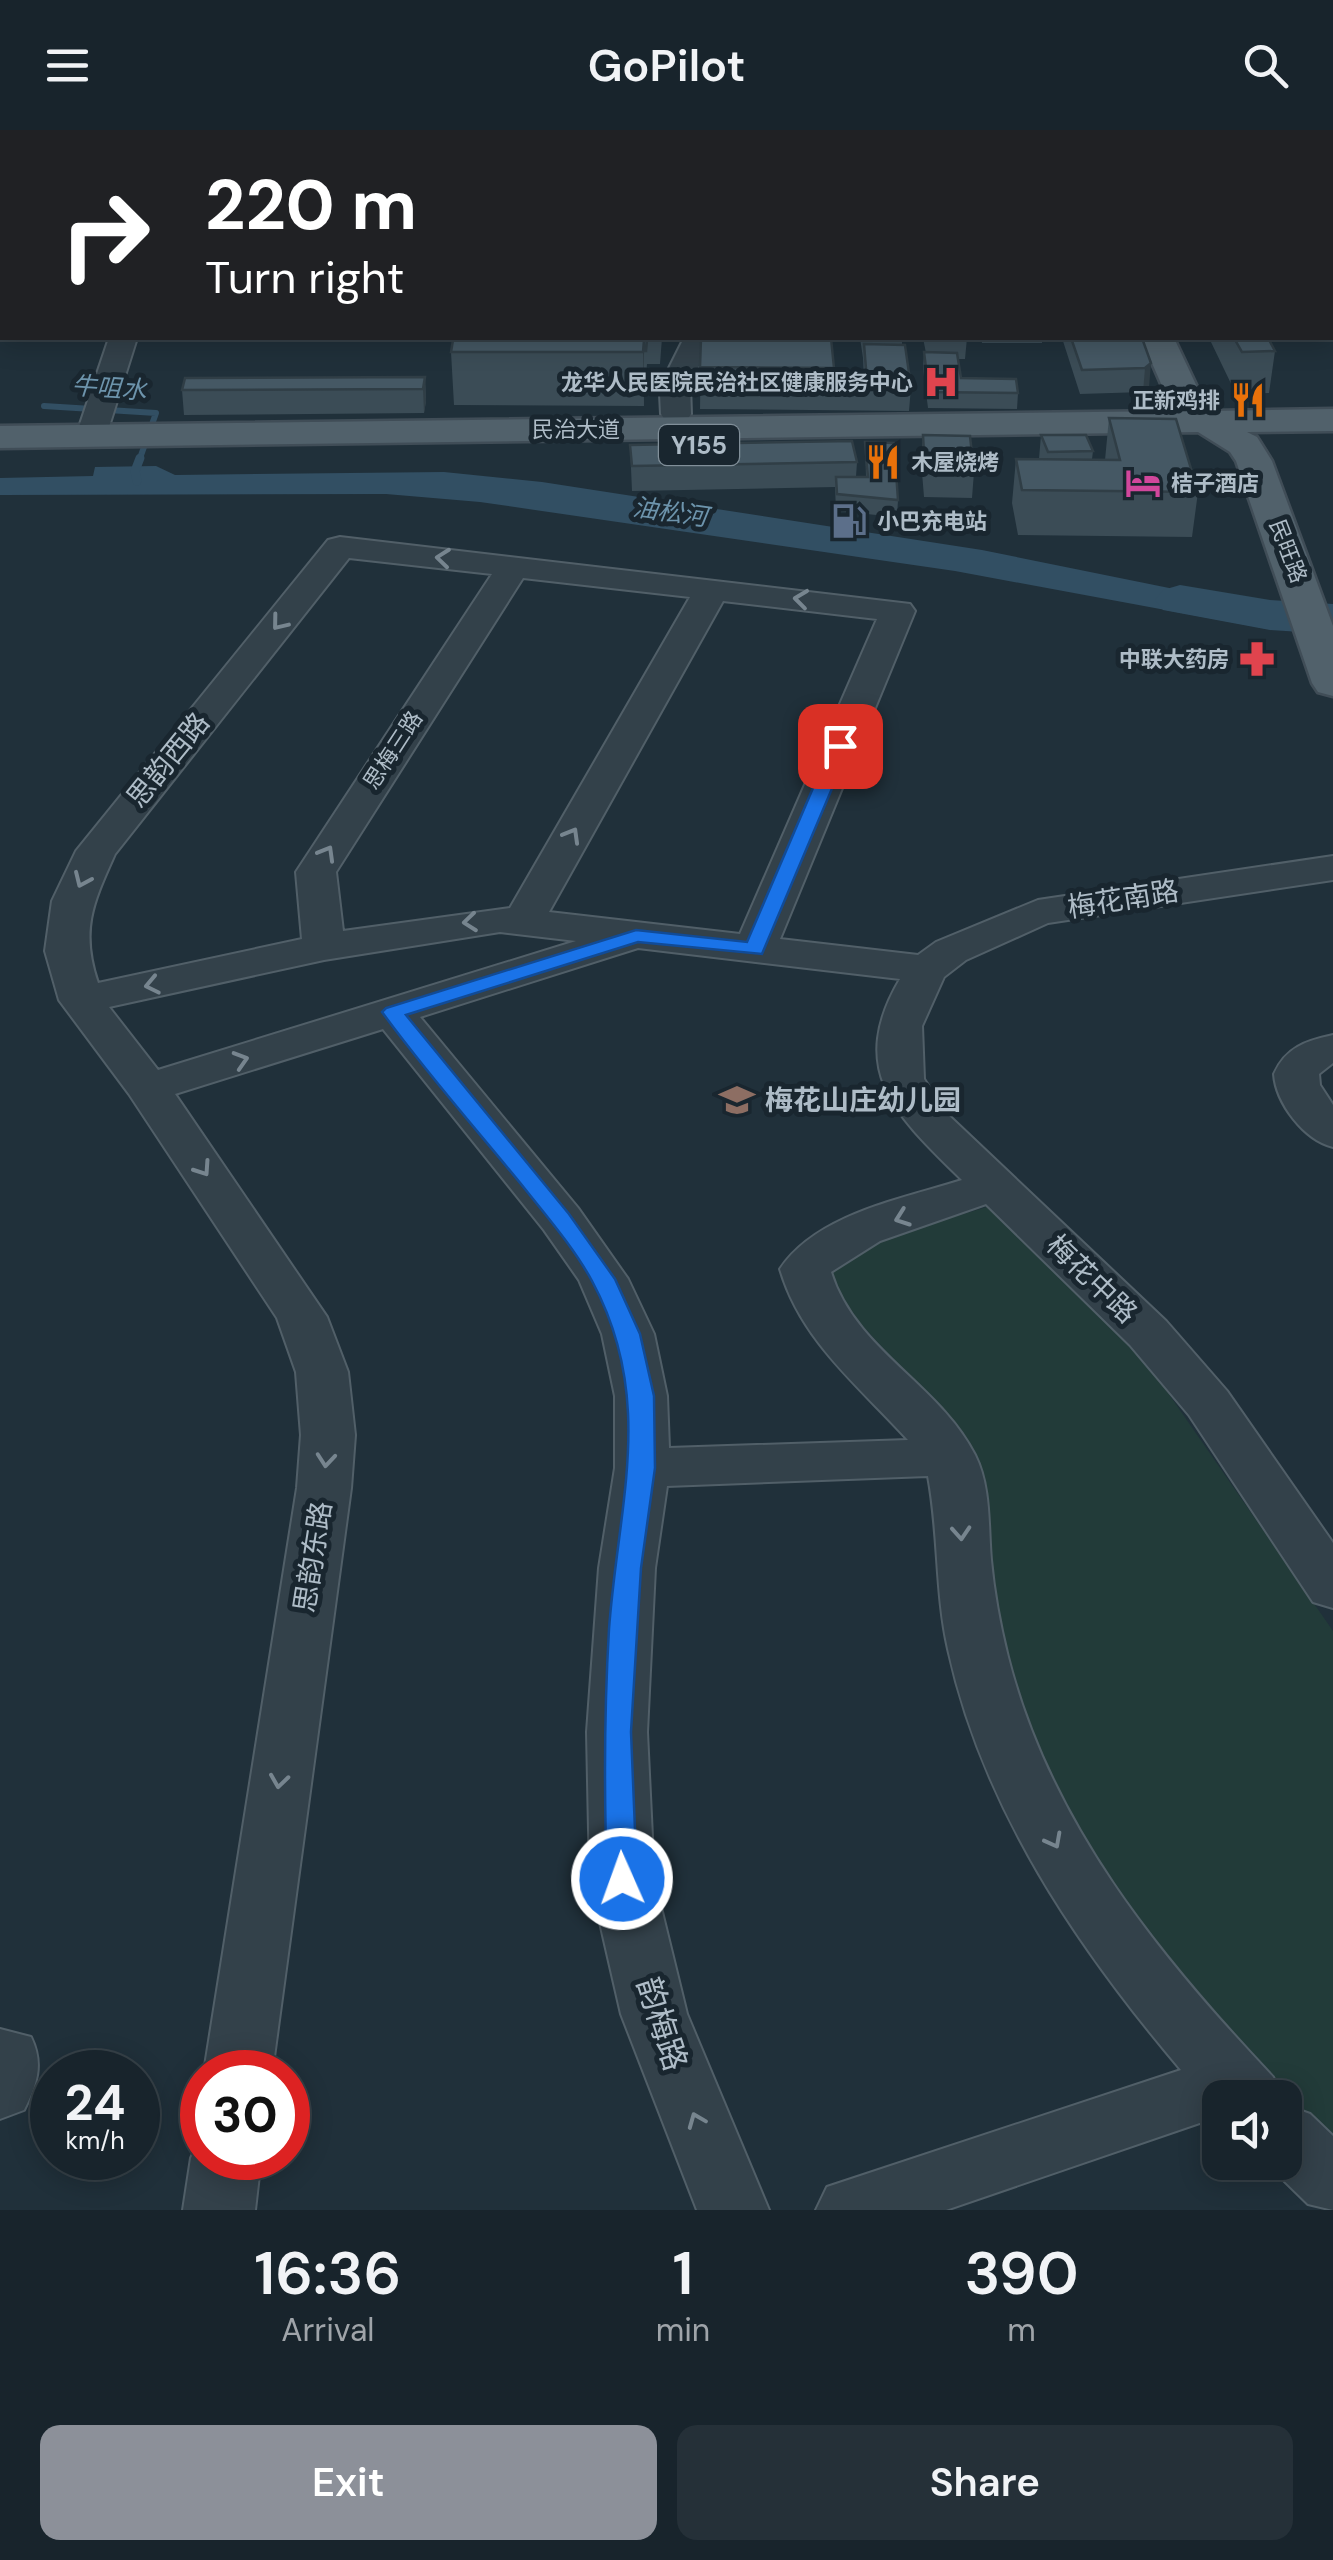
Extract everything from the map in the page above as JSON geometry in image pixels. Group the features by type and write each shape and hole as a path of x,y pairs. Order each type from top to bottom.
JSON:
{"main road":[{"name":"民旺路","path":"1159,340 1192,414 1268,447 1281,468 1322,620 1333,683"},
{"name":"民旺路","path":"1183,340 1208,399 1229,430"},
{"name":"民治大道","path":"0,437 101,427 166,443 1229,430 1333,420"},
{"name":"民治大道","path":"0,453 101,427"},
{"name":"民治大道","path":"166,443 677,428 1229,430 1333,437"}],"street":[{"path":"101,427 123,340"},
{"path":"677,428 675,385 697,340"},
{"path":"550,384 675,385"},
{"name":"思韵西路","path":"81,1000 68,962 66,926 82,878 96,852 340,547 514,566"},
{"path":"514,566 898,611 754,949"},
{"name":"思梅三路","path":"324,947 316,872 514,566"},
{"path":"524,920 713,588"},
{"name":"梅花南路","path":"927,970 964,944 1038,912 1333,868"},
{"path":"81,1000 324,947 463,922 524,920 927,970"},
{"path":"148,1088 636,936"},
{"name":"梅花中路","path":"927,970 900,1026 901,1078 928,1121 1148,1333 1208,1403 1333,1588"},
{"name":"思韵东路","path":"81,1000 148,1088 302,1317 322,1372 328,1435 241,2050"},
{"name":"韵梅路","path":"393,1012 561,1219 603,1279 628,1334 642,1396 642,1468 627,1568 617,1732 622,1879 654,2014 733,2210"},
{"path":"1333,1048 1300,1064 1295,1082 1302,1100 1333,1133"},
{"path":"994,1185 839,1241 814,1254 804,1269 808,1286 857,1355 935,1436 949,1458 958,1496 964,1573 988,1693 1020,1773 1056,1846 1159,1997 1232,2080"},
{"path":"642,1468 949,1458"},
{"path":"0,2058 7,2058 0,2089"},
{"path":"852,2210 1202,2102"},
{"path":"1302,2152 1333,2182"},
{"path":"219,2210 223,2180"}],"green space":[{"path":"987,1207 1000,1211 1148,1364 1333,1631 1333,2147 1302,2119 1302,2080 1259,2080 1226,2051 1071,1826 1014,1698 960,1432 839,1300 827,1269 844,1249"}],"water":[{"path":"156,466 175,475 444,472 542,482 982,550 1179,590 1267,601 1273,630 955,571 480,502 386,494 0,495 0,478 93,476 95,467"}],"building":[{"path":"453,340 644,340 643,352 451,352"},
{"path":"701,340 831,340 834,368 700,367"},
{"path":"1072,340 1143,340 1151,363 1145,368 1082,370"},
{"path":"1235,340 1269,340 1275,351 1242,352"},
{"path":"864,344 905,345 911,387 833,386 833,381 867,381"},
{"path":"924,352 957,353 961,378 1016,379 1018,393 929,392"},
{"path":"425,377 423,389 182,390 185,378"},
{"path":"1109,418 1176,419 1198,492 1022,490 1016,459 1120,460"},
{"path":"923,435 970,436 974,472 925,472"},
{"path":"1041,435 1086,435 1093,451 1048,452"},
{"path":"852,441 857,462 632,466 630,445"},
{"path":"865,442 894,443 898,500 837,494 836,477 868,477"}],"waterway":[{"name":"牛咀水","path":"44,406 156,413 139,461"},
{"name":"牛咀水","path":"137,481 135,471 140,458"},
{"name":"油松河","path":"1180,600 1270,615 1333,619"}],"place":[{"name":"龙华人民医院民治社区健康服务中心","path":"941,382"},
{"name":"正新鸡排","path":"1248,400"},
{"name":"木屋烧烤","path":"883,462"},
{"name":"桔子酒店","path":"1143,483"},
{"name":"小巴充电站","path":"849,521"},
{"name":"中联大药房","path":"1257,659"},
{"name":"梅花山庄幼儿园","path":"737,1100"}],"route":[{"path":"622,1879 617,1732 627,1568 642,1468 642,1396 628,1334 603,1279 561,1219 393,1012 636,936 754,949 840,746"}]}
